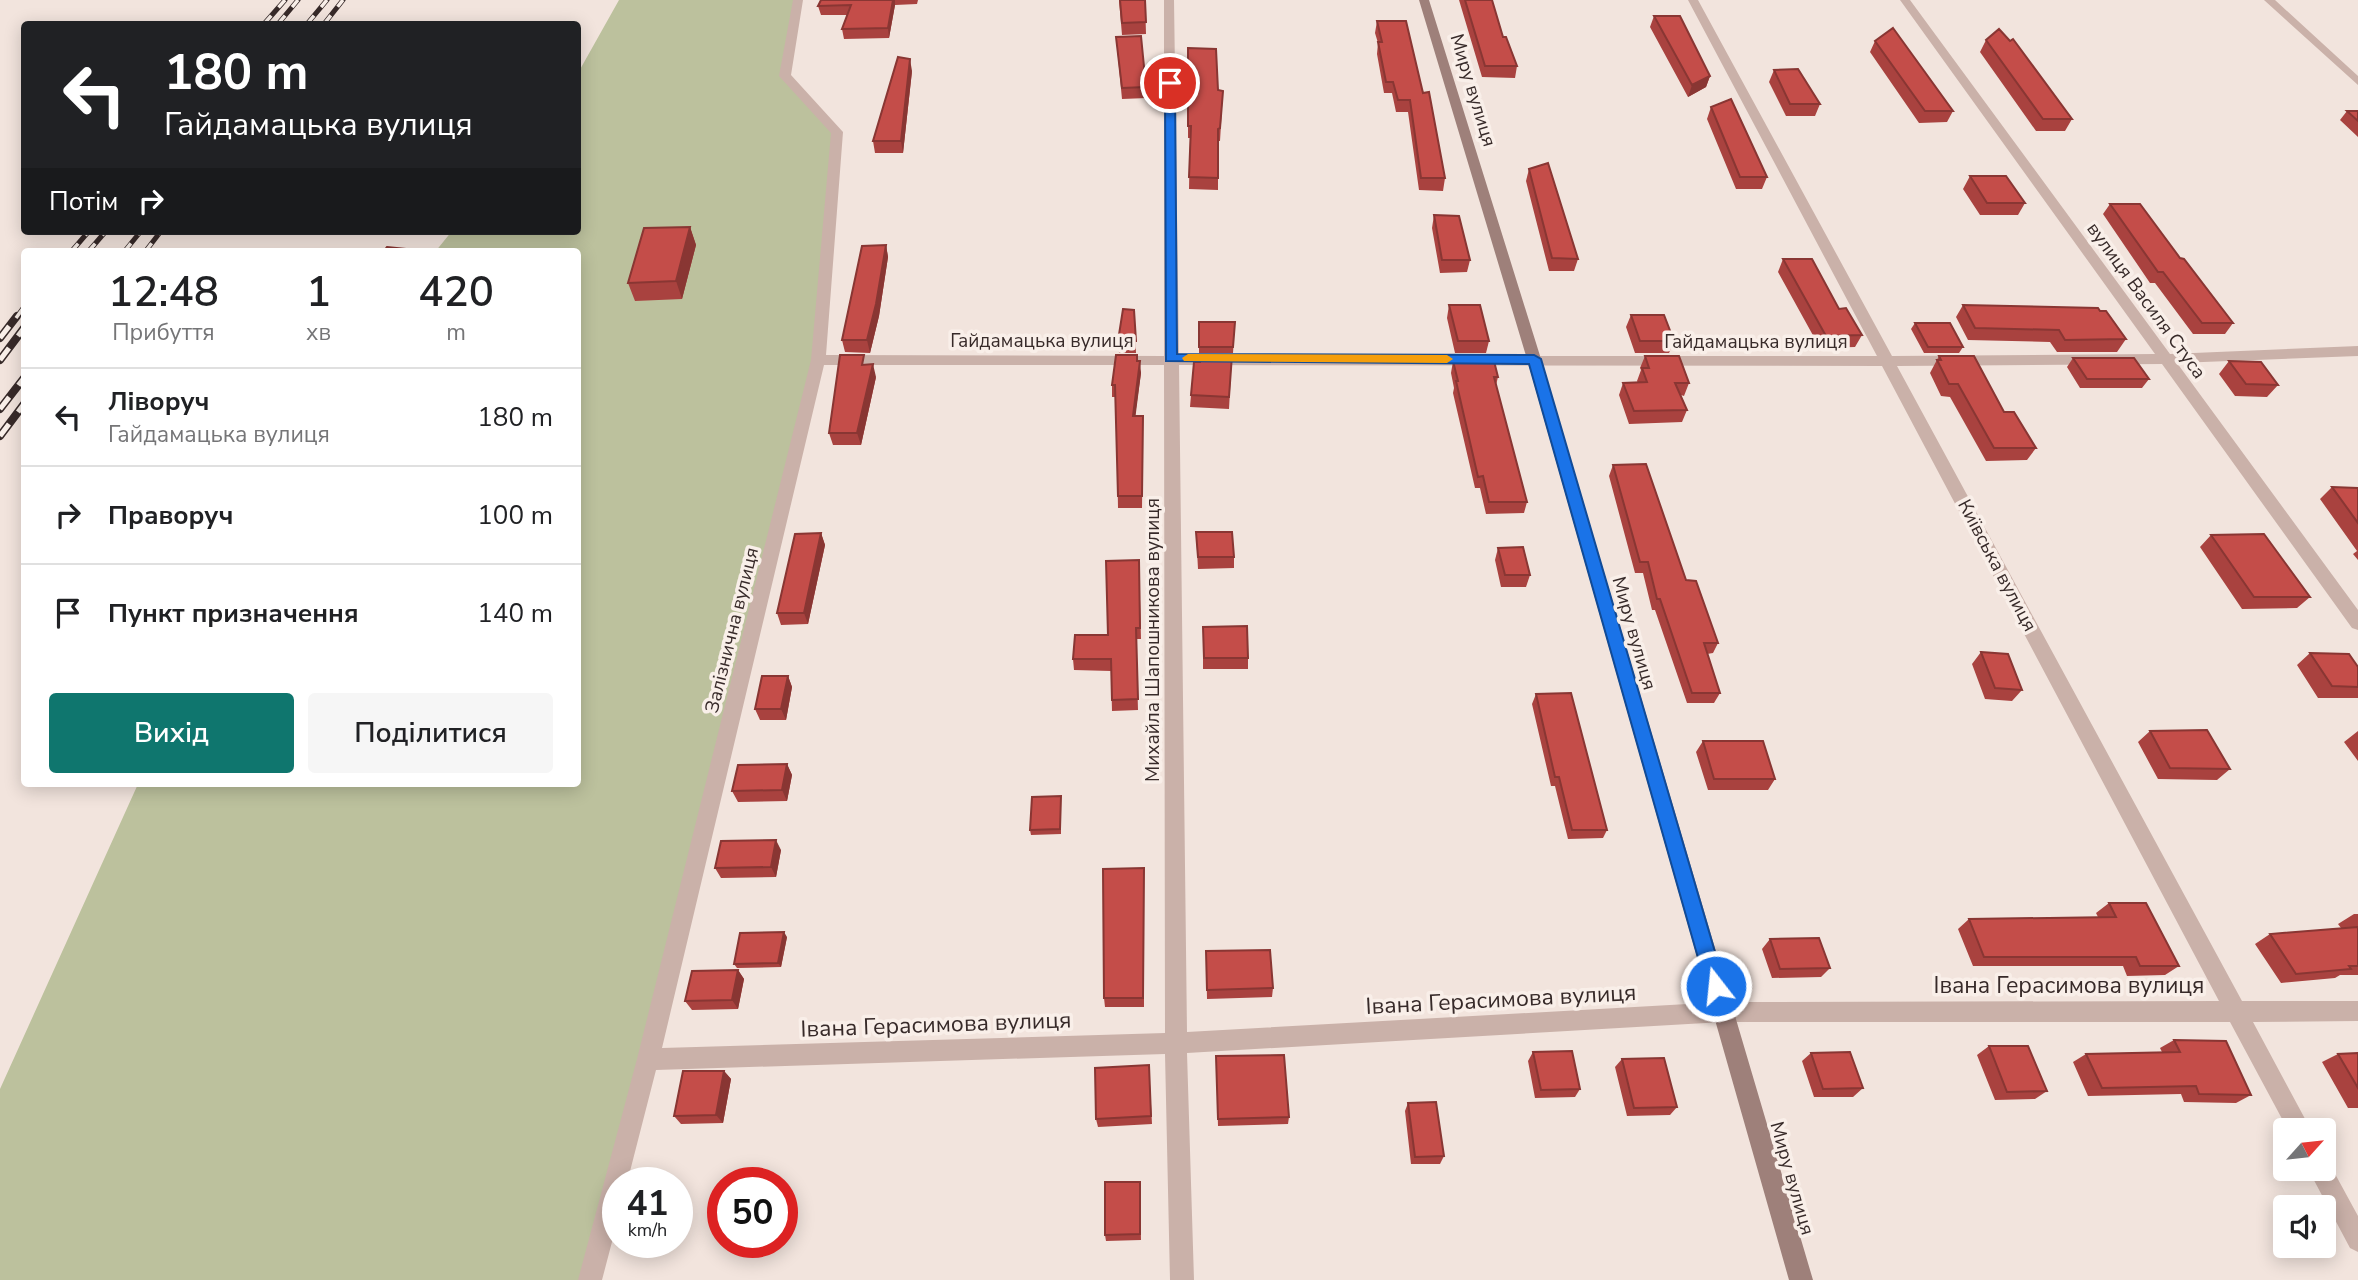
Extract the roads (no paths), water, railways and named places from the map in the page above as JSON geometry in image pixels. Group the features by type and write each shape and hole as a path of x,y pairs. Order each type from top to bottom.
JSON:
{"main road":[{"name":"Миру вулиця","path":"1424,0 1534,359 1801,1280"}],"street":[{"name":"Залізнична вулиця","path":"590,1280 648,1059 818,360 837,132 785,76 798,0"},
{"name":"Михайла Шапошникова вулиця","path":"1170,0 1176,1043 1182,1280"},
{"name":"Київська вулиця","path":"1693,0 2294,1118"},
{"name":"вулиця Василя Стуса","path":"1905,0 2358,623"},
{"path":"2269,0 2358,82"},
{"name":"Гайдамацька вулиця","path":"818,360 1171,358 1889,361 2166,359 2358,351"},
{"name":"Івана Герасимова вулиця","path":"648,1059 1176,1043 1723,1012 2358,1011"},
{"path":"2326,1181 2358,1240"}],"railway":[{"path":"267,21 285,0"},
{"path":"280,21 298,0"},
{"path":"310,21 327,0"},
{"path":"326,21 343,0"},
{"path":"74,248 86,235"},
{"path":"91,248 103,235"},
{"path":"127,248 138,235"},
{"path":"148,248 158,235"},
{"path":"16,318 21,311"},
{"path":"0,338 17,316"},
{"path":"0,360 21,332"},
{"path":"0,409 21,382"},
{"path":"0,436 21,408"}]}
